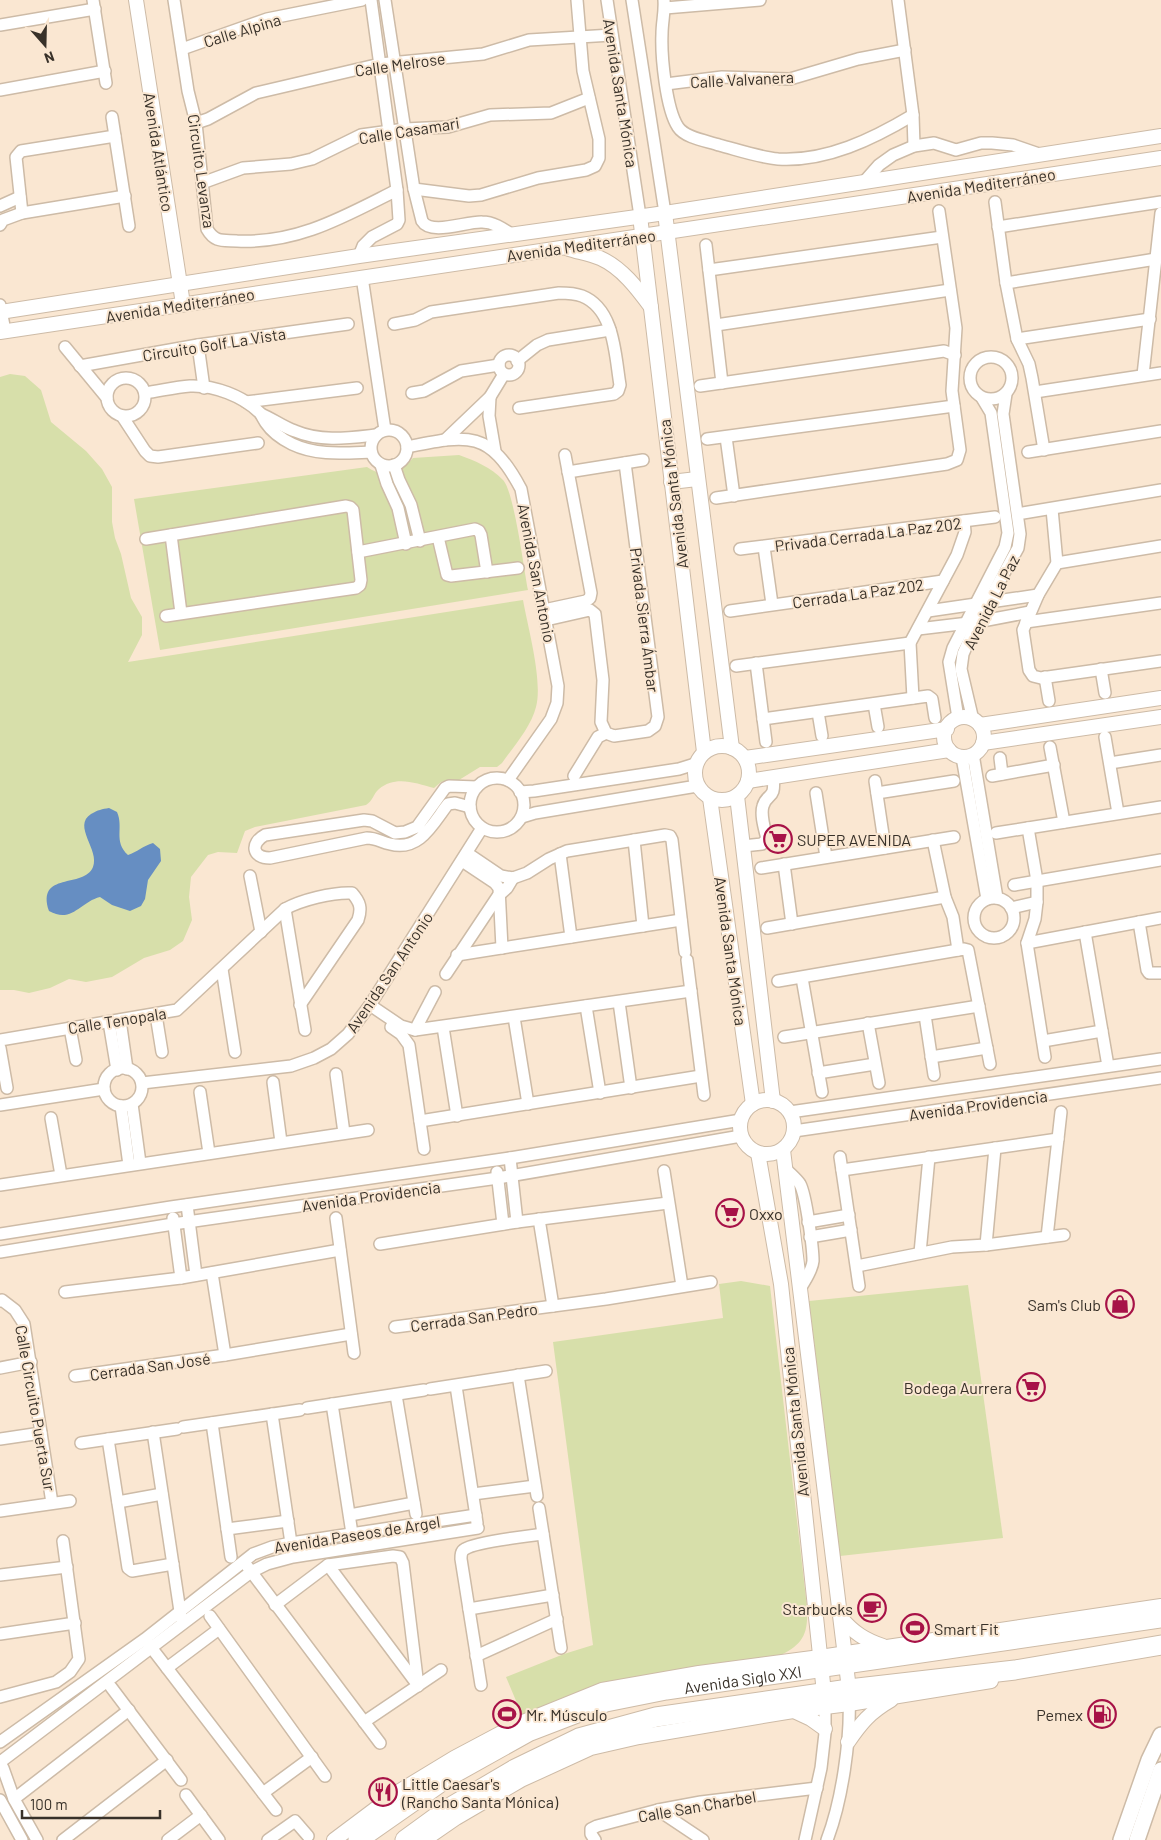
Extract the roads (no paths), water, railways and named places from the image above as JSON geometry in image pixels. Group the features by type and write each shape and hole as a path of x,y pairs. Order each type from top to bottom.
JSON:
{"highway":[{"name":"Avenida Siglo XXI","path":"358,1840 460,1770 528,1732 604,1696 666,1690 845,1658 910,1656 990,1638 1161,1618"},
{"name":"Avenida Siglo XXI","path":"405,1840 579,1738 656,1717 736,1713 849,1697 1161,1645"},
{"path":"886,1647 910,1656"},
{"path":"1136,1648 1161,1656"}],"main road":[{"path":"1121,1840 1149,1760 1161,1734"},
{"path":"1137,1840 1161,1770"}],"street":[{"name":"Avenida Atlántico","path":"136,0 183,304"},
{"name":"Circuito Levanza","path":"174,0 188,91 196,123 207,229 211,236 218,240 256,242 295,235 324,226 397,190"},
{"name":"Calle Alpina","path":"182,49 268,19 362,0"},
{"path":"358,256 363,246 372,237 397,224 399,216 371,0"},
{"path":"385,0 414,189 469,196 481,195 538,178 586,170 595,166 599,158 599,139 582,71 577,0"},
{"name":"Avenida Santa Mónica","path":"607,0 643,236 704,752"},
{"name":"Avenida Santa Mónica","path":"632,0 668,232 697,479 732,748"},
{"path":"760,0 664,4 662,59 672,112 678,128 690,136 754,155 778,159 801,158 831,153 865,140 913,115"},
{"path":"898,0 913,115 914,146"},
{"path":"0,25 94,4 106,83"},
{"name":"Calle Melrose","path":"196,123 208,119 256,93 380,64 482,54 529,40 612,35"},
{"name":"Calle Valvanera","path":"666,84 722,77 790,79 858,59 905,50"},
{"path":"1,86 104,71"},
{"name":"Calle Casamari","path":"202,183 242,168 291,164 312,160 362,135 389,130 448,127 490,115 551,113 589,98"},
{"path":"112,117 129,226"},
{"path":"22,212 16,157 20,151 115,136"},
{"name":"Avenida Mediterráneo","path":"1,309 664,213 1161,136"},
{"name":"Avenida Mediterráneo","path":"864,182 880,165 893,155 914,146 934,143 956,150 981,143 992,143 1013,145 1040,155"},
{"name":"Avenida Mediterráneo","path":"3,332 1161,158"},
{"name":"Avenida Mediterráneo","path":"414,189 424,225 439,228 483,222 496,225 511,234"},
{"path":"0,225 3,220 22,212 125,196"},
{"path":"0,206 20,197"},
{"path":"995,202 1006,283 1017,339 1029,364 1044,450"},
{"path":"998,227 1161,202"},
{"path":"716,498 953,463 957,460 960,450 952,391 956,328 939,211"},
{"path":"1144,375 1161,213"},
{"path":"709,270 942,237"},
{"path":"706,245 722,383"},
{"path":"564,248 600,258 618,269 634,284 651,306"},
{"path":"1006,283 1156,259"},
{"path":"362,277 380,432 371,443 371,452 381,465 395,500 406,544"},
{"path":"716,325 950,290"},
{"path":"394,324 415,320 431,312 559,293 573,293 583,296 604,315 610,330 620,386 618,391 614,394 519,408"},
{"path":"1,309 3,332"},
{"path":"1017,339 1150,319"},
{"name":"Circuito Golf La Vista","path":"80,366 198,345 348,324"},
{"path":"495,451 489,416 490,397 502,370 500,362 505,356 512,356 517,361 537,345 548,340 610,330"},
{"path":"198,345 204,388"},
{"path":"65,347 107,398 112,410 122,416 150,456 158,457 258,443"},
{"path":"700,386 944,352 954,355"},
{"path":"952,391 966,389 990,400 1000,398 1006,394 1013,382 1010,369 1006,363 992,357 979,361 966,370 953,370"},
{"path":"1010,369 1029,364"},
{"path":"974,366 970,379 979,395"},
{"path":"412,393 424,391 461,371 502,370"},
{"path":"1035,392 1161,372"},
{"name":"Circuito Golf La Vista","path":"107,398 110,386 115,381 127,378 139,382 145,393"},
{"path":"1013,382 1032,378"},
{"path":"122,416 129,416 140,410 145,393 191,386 221,391 246,402 260,414 278,436 311,451 339,454 371,452"},
{"path":"246,402 357,388"},
{"name":"Avenida La Paz","path":"958,718 949,662 953,648 988,603 1018,548 1020,534 1003,414 1006,394"},
{"name":"Avenida La Paz","path":"976,723 961,669 963,654 975,604 1006,547 1008,533 991,413 979,395"},
{"path":"445,440 490,397"},
{"path":"707,439 954,406"},
{"path":"260,414 295,431 318,438 341,439 391,430 400,434 404,438 407,447 405,456 394,465 381,465"},
{"path":"1028,452 1161,431"},
{"path":"726,437 734,496"},
{"name":"Avenida San Antonio","path":"407,447 461,438 478,442 495,451 510,469 521,489 558,686 557,703 546,727 508,780"},
{"path":"545,615 586,601 590,598 591,593 565,455"},
{"path":"568,472 644,460"},
{"name":"Privada Sierra Ámbar","path":"606,733 614,736 648,731 655,726 658,717 625,463"},
{"path":"394,465 398,480 407,494 420,541"},
{"path":"671,482 697,479"},
{"path":"1023,514 1161,490"},
{"path":"395,500 407,494"},
{"path":"146,539 346,506 353,510 361,580 360,585 356,588 166,616"},
{"path":"1052,509 1057,563 1038,595 1023,630 1029,670 1033,676 1044,677 1161,660"},
{"name":"Privada Cerrada La Paz 202","path":"740,549 995,517"},
{"name":"Cerrada La Paz 202","path":"910,643 963,541 965,532 964,521"},
{"path":"358,552 475,529 479,531 487,572"},
{"path":"171,535 182,613"},
{"path":"438,537 447,575 518,568"},
{"path":"1057,563 1161,546"},
{"name":"Cerrada La Paz 202","path":"764,547 772,604"},
{"name":"Cerrada La Paz 202","path":"730,610 943,581"},
{"name":"Cerrada La Paz 202","path":"928,611 1038,595"},
{"path":"918,629 1161,603"},
{"path":"545,615 590,610 595,614 602,680 601,722 606,733 598,737 574,776"},
{"path":"736,666 910,643 913,698"},
{"path":"756,663 766,742"},
{"path":"1101,669 1105,693"},
{"path":"1044,677 1049,701"},
{"path":"763,719 930,696 935,718"},
{"path":"976,723 1161,698"},
{"path":"874,704 878,727"},
{"path":"818,712 822,736"},
{"path":"983,743 1161,717"},
{"path":"958,718 967,718 976,723 984,734 983,743 977,752 968,756 955,755 945,744 944,737 951,722 958,718"},
{"path":"745,758 947,729"},
{"path":"1106,737 1118,813"},
{"path":"719,746 732,748 745,758 750,772 748,781 744,790 729,800 719,801 710,798 697,786 694,774 695,764 704,752 719,746"},
{"path":"1050,747 1064,822"},
{"path":"748,781 949,750"},
{"path":"1110,763 1161,755"},
{"path":"968,756 992,899"},
{"path":"1000,758 997,775 1054,765"},
{"path":"520,792 679,769 695,764"},
{"path":"743,846 762,844 767,839 762,809 764,803 773,794 773,777"},
{"path":"492,779 508,780 517,787 524,800 522,817 509,830 491,832 482,828 472,815 470,807 473,793 477,787 492,779"},
{"path":"875,781 885,848"},
{"path":"877,793 954,781"},
{"path":"470,807 455,803 448,804 435,811 417,827 406,832 395,833 372,821 359,821 265,835 258,839 255,850 258,856 270,858 361,839 376,838 391,844 404,844 419,839 428,833 435,811 445,788 450,786 477,787"},
{"path":"522,817 544,811 697,786"},
{"path":"816,793 826,857"},
{"name":"Avenida Santa Mónica","path":"737,796 773,1101"},
{"name":"Avenida Santa Mónica","path":"710,798 753,1104"},
{"path":"996,833 1161,806"},
{"path":"359,821 361,839"},
{"name":"Avenida San Antonio","path":"142,1083 291,1066 314,1058 331,1048 348,1034 368,1008 482,828"},
{"path":"1028,828 1037,881 1037,902 1035,919 1027,943 1045,1057"},
{"path":"465,857 502,876 513,878 526,874 549,858 560,854 634,840 665,835 670,836 704,1095"},
{"path":"761,868 954,837"},
{"path":"634,840 643,926"},
{"path":"933,840 945,898 953,917 958,950"},
{"path":"560,854 571,937"},
{"path":"465,857 499,888 502,948"},
{"path":"1014,885 1161,860"},
{"path":"784,864 792,924"},
{"path":"250,876 261,932"},
{"path":"446,974 498,896 507,888 513,878"},
{"name":"Calle Tenopala","path":"0,1040 177,1010 285,909 294,904 342,892 352,893 359,901 361,910 358,920 300,1005"},
{"path":"767,928 945,898"},
{"path":"992,899 1007,902 1011,908 1014,914 1013,923 1007,933 992,938 986,936 978,928 974,918 978,907 992,899"},
{"path":"1011,908 1037,902"},
{"path":"285,909 305,1030"},
{"path":"953,917 975,913"},
{"path":"1027,943 1161,918"},
{"path":"458,955 681,920"},
{"path":"1140,922 1147,970 1149,973 1161,973"},
{"path":"956,932 978,928"},
{"path":"1085,932 1108,1066"},
{"path":"778,982 958,950 968,950 990,1064"},
{"path":"222,969 235,1052"},
{"path":"802,978 822,1092"},
{"path":"368,1008 401,1026 415,1030 691,991"},
{"path":"415,1030 435,992"},
{"path":"619,1002 631,1088"},
{"path":"586,1006 600,1093"},
{"path":"784,1037 979,1006"},
{"path":"368,1008 401,1034 409,1045 424,1149"},
{"path":"925,1014 934,1075"},
{"path":"156,1015 162,1052"},
{"path":"514,1017 528,1104"},
{"path":"114,1021 122,1069"},
{"path":"868,1023 878,1083"},
{"path":"442,1027 457,1116"},
{"path":"70,1028 76,1060"},
{"path":"1043,1041 1102,1031"},
{"path":"0,1048 7,1088"},
{"path":"932,1057 987,1048"},
{"path":"790,1112 1161,1059"},
{"path":"818,1073 875,1064"},
{"path":"122,1069 137,1074 142,1083 140,1095 126,1105 110,1100 104,1089 110,1074 122,1069"},
{"path":"336,1074 344,1134"},
{"path":"420,1121 701,1076"},
{"name":"Avenida Providencia","path":"794,1131 1161,1078"},
{"path":"273,1082 281,1142"},
{"path":"0,1105 104,1089"},
{"path":"200,1092 209,1153"},
{"path":"763,1100 773,1101 783,1105 790,1112 794,1122 794,1131 790,1143 783,1150 768,1155 758,1153 746,1144 741,1136 741,1120 753,1104 763,1100"},
{"path":"126,1105 135,1164"},
{"path":"1048,1237 1061,1112"},
{"path":"51,1118 61,1175"},
{"name":"Avenida Providencia","path":"0,1234 187,1204 510,1158 741,1120"},
{"path":"0,1185 368,1130"},
{"name":"Avenida Providencia","path":"0,1252 173,1224 498,1178 741,1136"},
{"path":"842,1170 1058,1139"},
{"path":"986,1245 996,1148"},
{"name":"Avenida Santa Mónica","path":"783,1150 841,1618 849,1697"},
{"name":"Avenida Santa Mónica","path":"758,1153 781,1284 825,1700"},
{"path":"840,1157 859,1286"},
{"path":"510,1158 517,1222"},
{"path":"920,1253 929,1158"},
{"path":"496,1160 503,1224"},
{"path":"784,1167 803,1190 810,1237 813,1262 810,1272 800,1289"},
{"path":"664,1171 682,1286"},
{"path":"380,1244 517,1222 668,1203"},
{"path":"187,1204 196,1275"},
{"path":"171,1207 181,1278"},
{"path":"808,1222 849,1215"},
{"path":"336,1218 354,1353"},
{"name":"Cerrada San Pedro","path":"539,1219 553,1306"},
{"path":"810,1237 851,1230"},
{"path":"856,1266 952,1248 1064,1235"},
{"path":"65,1292 181,1278 340,1250"},
{"name":"Cerrada San José","path":"212,1273 225,1355"},
{"name":"Cerrada San Pedro","path":"395,1327 711,1282"},
{"name":"Calle Circuito Puerta Sur","path":"0,1301 2,1300 15,1310 24,1324 52,1504 0,1511"},
{"name":"Cerrada San José","path":"75,1376 225,1355 351,1334"},
{"path":"0,1368 31,1362"},
{"path":"81,1443 546,1371"},
{"path":"518,1375 561,1648"},
{"path":"456,1386 481,1544"},
{"path":"350,1515 415,1509 396,1395"},
{"path":"332,1404 354,1546"},
{"path":"272,1414 293,1556"},
{"path":"212,1423 230,1557"},
{"path":"153,1432 183,1624"},
{"path":"0,1439 42,1433"},
{"path":"108,1439 130,1571 173,1564"},
{"path":"118,1502 162,1494"},
{"path":"473,1494 537,1496"},
{"path":"803,1496 826,1494"},
{"path":"52,1504 70,1501"},
{"name":"Avenida Paseos de Argel","path":"1,1764 109,1685 180,1612 253,1554 291,1543 476,1515"},
{"path":"227,1528 288,1522"},
{"name":"Avenida Paseos de Argel","path":"0,1742 98,1672 183,1624 251,1572 267,1564 293,1556 478,1528"},
{"path":"481,1685 461,1553 467,1548 481,1544 543,1534"},
{"path":"0,1697 56,1682 70,1672 79,1658 63,1540"},
{"path":"275,1605 328,1565 393,1556 400,1557 403,1563 418,1686"},
{"path":"243,1562 380,1743"},
{"path":"328,1565 418,1686"},
{"path":"0,1575 67,1567"},
{"path":"469,1609 553,1595"},
{"name":"Avenida Siglo XXI","path":"845,1658 886,1647 990,1638 1076,1619 1161,1606"},
{"path":"210,1616 325,1776"},
{"path":"841,1618 854,1632 866,1640 886,1647"},
{"path":"476,1656 557,1619"},
{"path":"0,1634 75,1622"},
{"path":"795,1661 805,1654 817,1622"},
{"path":"167,1668 219,1629"},
{"path":"148,1643 276,1810"},
{"name":"Avenida Siglo XXI","path":"334,1840 398,1792 454,1758 518,1724 604,1696 699,1673 795,1661 821,1662"},
{"path":"364,1722 441,1670"},
{"name":"Avenida Siglo XXI","path":"849,1697 897,1697 994,1681 1015,1670"},
{"path":"109,1685 182,1780"},
{"path":"827,1840 841,1786 848,1742 849,1697"},
{"path":"848,1742 863,1720 878,1707 897,1697"},
{"path":"805,1840 821,1768 825,1729 825,1700"},
{"name":"Avenida Siglo XXI","path":"736,1713 793,1711 825,1700"},
{"path":"14,1799 129,1710"},
{"path":"793,1711 811,1719 825,1729"},
{"path":"263,1793 312,1757"},
{"path":"63,1840 167,1760"},
{"path":"1,1764 14,1799 37,1840"},
{"name":"Calle San Charbel","path":"594,1840 591,1829 597,1826 658,1810 701,1802 817,1788"},
{"path":"186,1795 218,1840"},
{"path":"0,1800 22,1840"},
{"path":"658,1810 703,1840"},
{"name":"Avenida Siglo XXI","path":"424,1840 453,1813"},
{"path":"168,1840 201,1815"},
{"path":"268,1840 295,1821 308,1836"}],"water":[{"path":"109,808 117,812 120,824 121,845 128,855 153,843 160,849 161,861 148,880 145,899 141,906 130,911 112,905 100,897 70,914 57,914 49,911 47,899 49,890 55,885 88,874 93,867 93,853 84,825 86,819 91,814"}],"place":[{"name":"SUPER AVENIDA","path":"778,839"},
{"name":"Oxxo","path":"730,1213"},
{"name":"Sam's Club","path":"1120,1304"},
{"name":"Bodega Aurrera","path":"1031,1387"},
{"name":"Starbucks","path":"872,1608"},
{"name":"Smart Fit","path":"915,1628"},
{"name":"Mr. Músculo","path":"507,1714"},
{"name":"Pemex","path":"1102,1714"},
{"name":"Little Caesar's (Rancho Santa Mónica)","path":"383,1792"}]}
